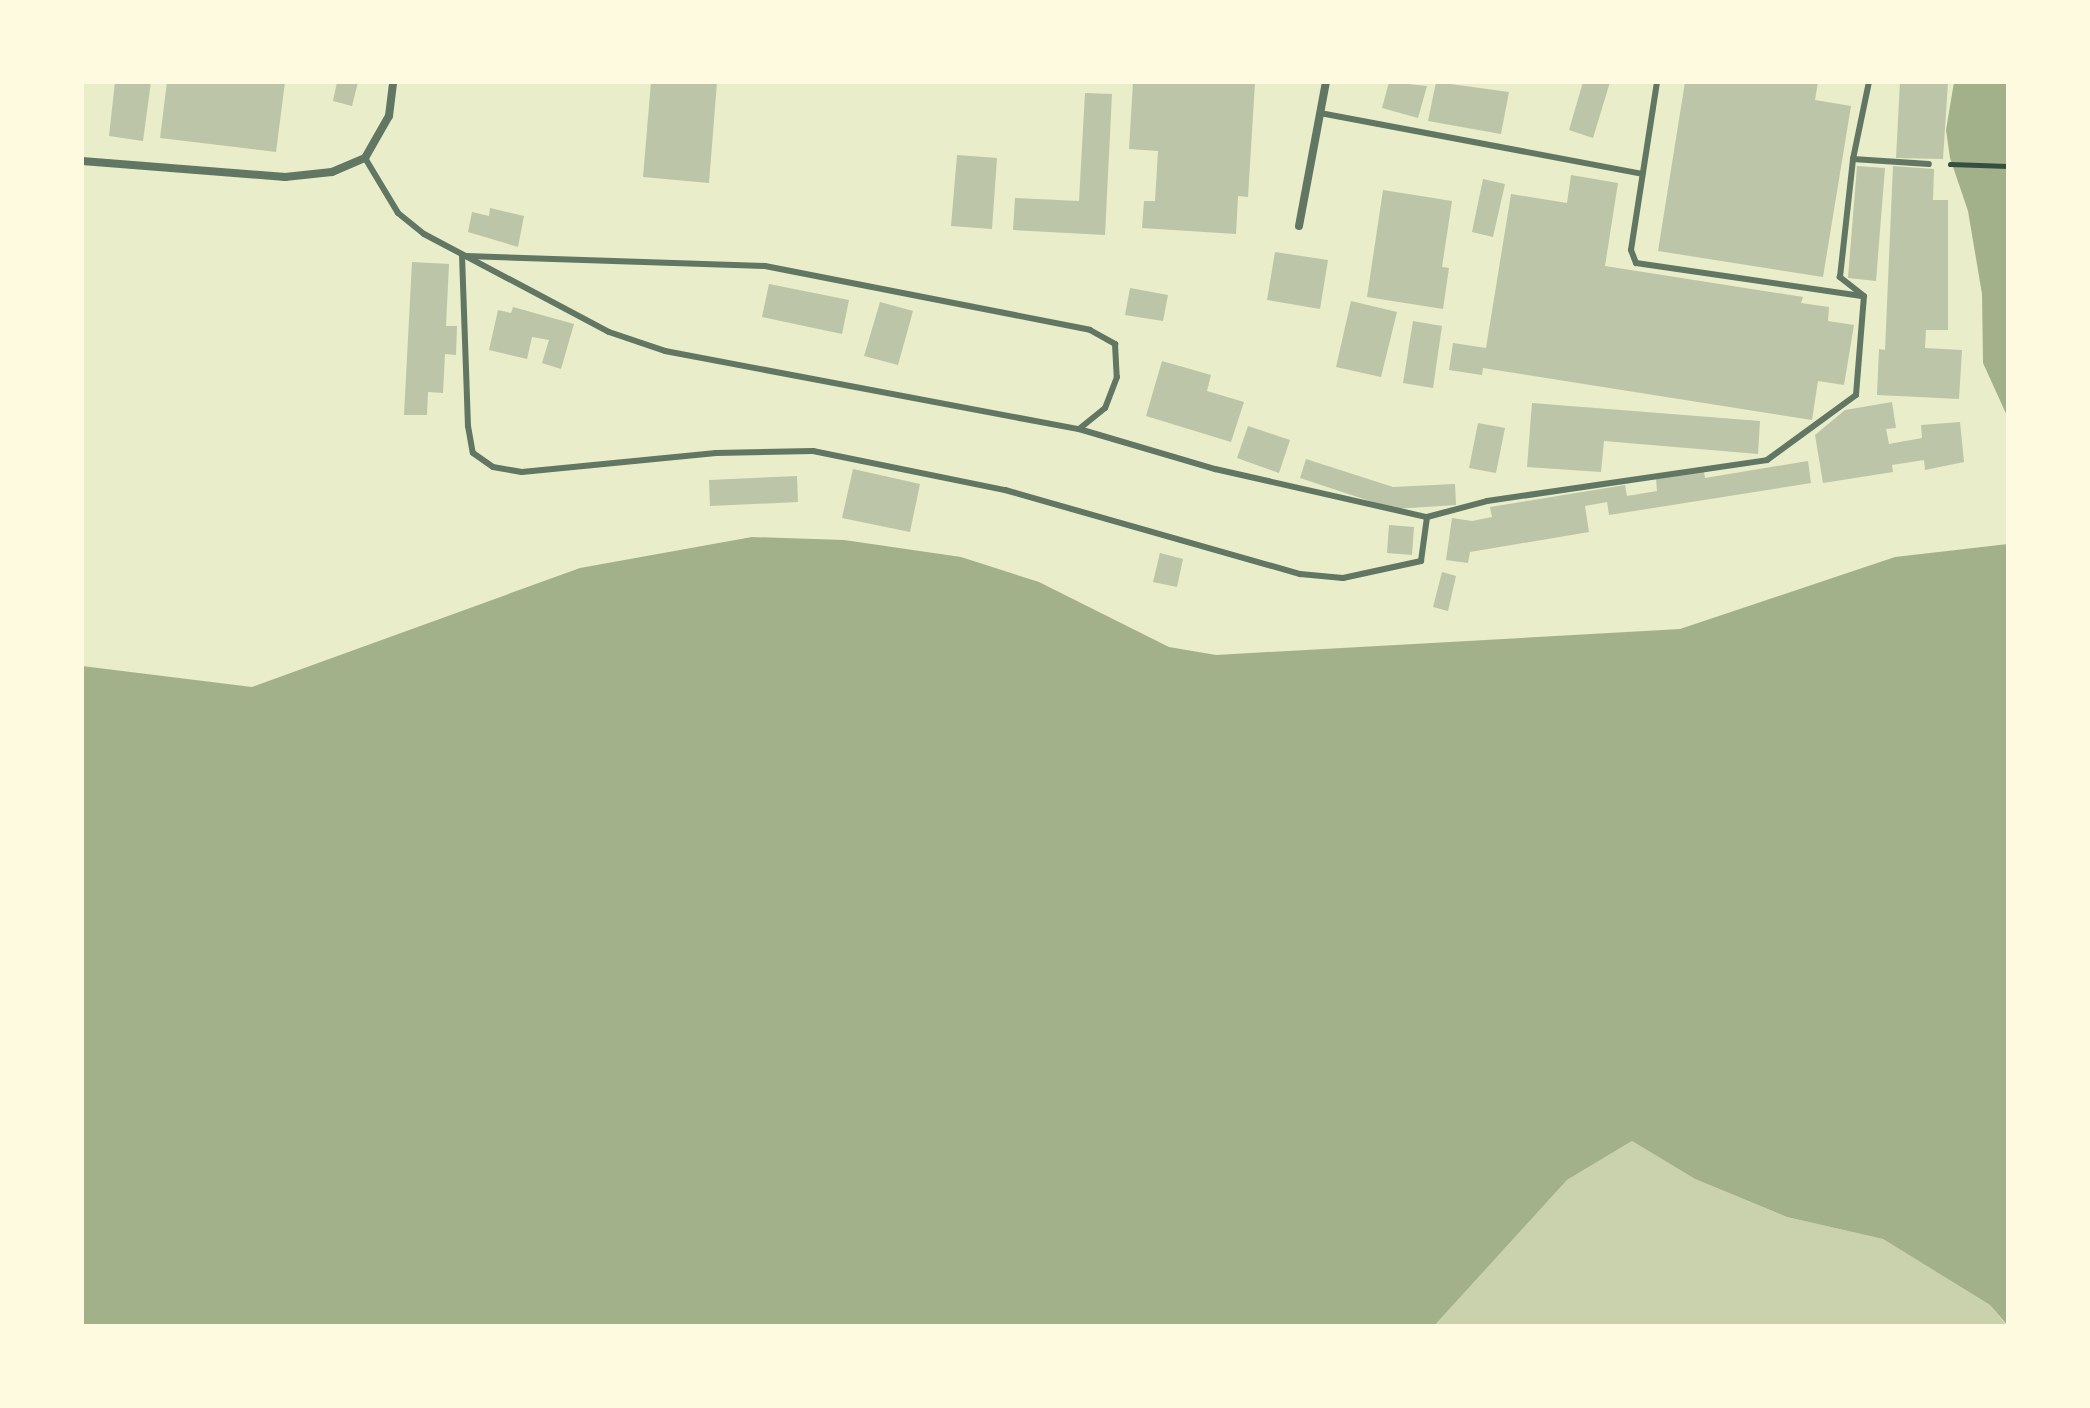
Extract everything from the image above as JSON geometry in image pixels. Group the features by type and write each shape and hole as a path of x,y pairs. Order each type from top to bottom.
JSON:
{"street":[{"path":"82,161 285,177 332,172 365,158 389,116 393,82"},
{"path":"1299,226 1326,82"}],"lane":[{"path":"1657,82 1631,250 1636,263 1864,296"},
{"path":"1864,296 1840,277 1853,159 1869,82"},
{"path":"1319,113 1642,174"},
{"path":"365,158 398,213 424,234 609,332 665,351 1079,429 1215,469 1427,517 1487,501 1767,460 1856,395 1864,296"},
{"path":"1853,159 1929,164"},
{"path":"462,255 765,266 1090,330 1115,344 1117,377 1105,408 1079,429"},
{"path":"462,255 468,426 473,453 493,467 522,472 716,453 813,451 1005,490 1300,574 1343,578 1421,561 1427,517"}],"path":[{"path":"1929,164 2008,166"}],"shaded area":[{"path":"1954,82 2008,82 2008,418 1983,363 1982,294 1968,211 1950,158 1946,130"},
{"path":"752,537 844,540 961,557 1039,582 1169,647 1216,655 1680,629 1895,557 2008,544 2008,1326 1990,1305 1883,1239 1787,1217 1695,1179 1632,1141 1567,1180 1434,1326 82,1326 82,666 252,687 580,568"},
{"path":"1632,1141 1695,1179 1787,1217 1883,1239 1990,1305 2007,1326 1434,1326 1567,1180"}],"building":[{"path":"115,82 151,82 143,141 109,136"},
{"path":"167,82 285,82 276,152 160,138"},
{"path":"337,82 358,82 352,106 333,101"},
{"path":"651,82 717,82 709,183 643,177"},
{"path":"1133,82 1255,82 1248,197 1238,196 1236,234 1142,228 1144,201 1155,201 1158,151 1129,149"},
{"path":"1389,82 1427,86 1418,118 1382,108"},
{"path":"1436,82 1509,92 1501,134 1428,121"},
{"path":"1583,82 1610,82 1593,138 1569,130"},
{"path":"1685,82 1818,82 1815,100 1851,106 1823,277 1658,251"},
{"path":"1900,82 1948,82 1943,159 1896,158"},
{"path":"1085,93 1112,94 1105,235 1013,230 1015,198 1079,201"},
{"path":"957,155 997,158 992,229 951,226"},
{"path":"1857,166 1885,168 1876,281 1848,278"},
{"path":"1893,166 1934,169 1933,200 1948,200 1948,330 1926,330 1925,348 1962,350 1959,399 1877,395 1879,349 1885,350"},
{"path":"1571,175 1618,183 1605,266 1803,297 1801,303 1829,307 1828,321 1854,325 1844,385 1818,381 1812,420 1483,368 1482,375 1449,370 1453,343 1486,348 1511,194 1567,203"},
{"path":"1483,179 1505,184 1493,237 1472,232"},
{"path":"1383,190 1452,201 1442,267 1449,268 1443,309 1367,297"},
{"path":"490,208 524,216 518,247 468,232 472,212 489,216"},
{"path":"1275,252 1328,260 1320,309 1267,300"},
{"path":"412,262 449,264 446,326 457,326 456,355 445,354 443,393 428,392 427,415 404,415"},
{"path":"769,284 849,300 842,334 762,317"},
{"path":"1130,288 1168,295 1163,321 1125,315"},
{"path":"1351,301 1397,312 1381,377 1336,367"},
{"path":"880,302 913,311 898,365 864,356"},
{"path":"513,307 574,324 561,369 542,363 549,340 532,337 527,359 489,350 498,310 511,313"},
{"path":"1413,321 1442,326 1433,388 1403,383"},
{"path":"1162,361 1211,375 1207,391 1244,402 1231,442 1146,416"},
{"path":"1892,402 1896,428 1886,429 1889,444 1922,438 1921,425 1960,422 1964,462 1925,470 1924,460 1892,465 1893,472 1823,483 1815,435 1845,410"},
{"path":"1532,403 1760,421 1758,454 1604,441 1601,472 1527,467"},
{"path":"1478,423 1505,428 1496,473 1469,468"},
{"path":"1248,426 1290,440 1279,473 1237,458"},
{"path":"1306,459 1393,487 1455,484 1456,505 1394,509 1300,478"},
{"path":"1808,461 1811,483 1609,515 1607,502 1585,506 1589,532 1470,552 1468,563 1446,560 1452,518 1472,521 1492,517 1490,507 1625,485 1627,496 1657,491 1656,479 1704,471 1705,478"},
{"path":"853,469 920,484 910,532 842,518"},
{"path":"797,476 798,502 710,506 709,480"},
{"path":"1389,525 1414,527 1412,555 1387,553"},
{"path":"1160,553 1183,559 1177,587 1153,582"},
{"path":"1442,572 1456,576 1448,611 1433,607"}]}
